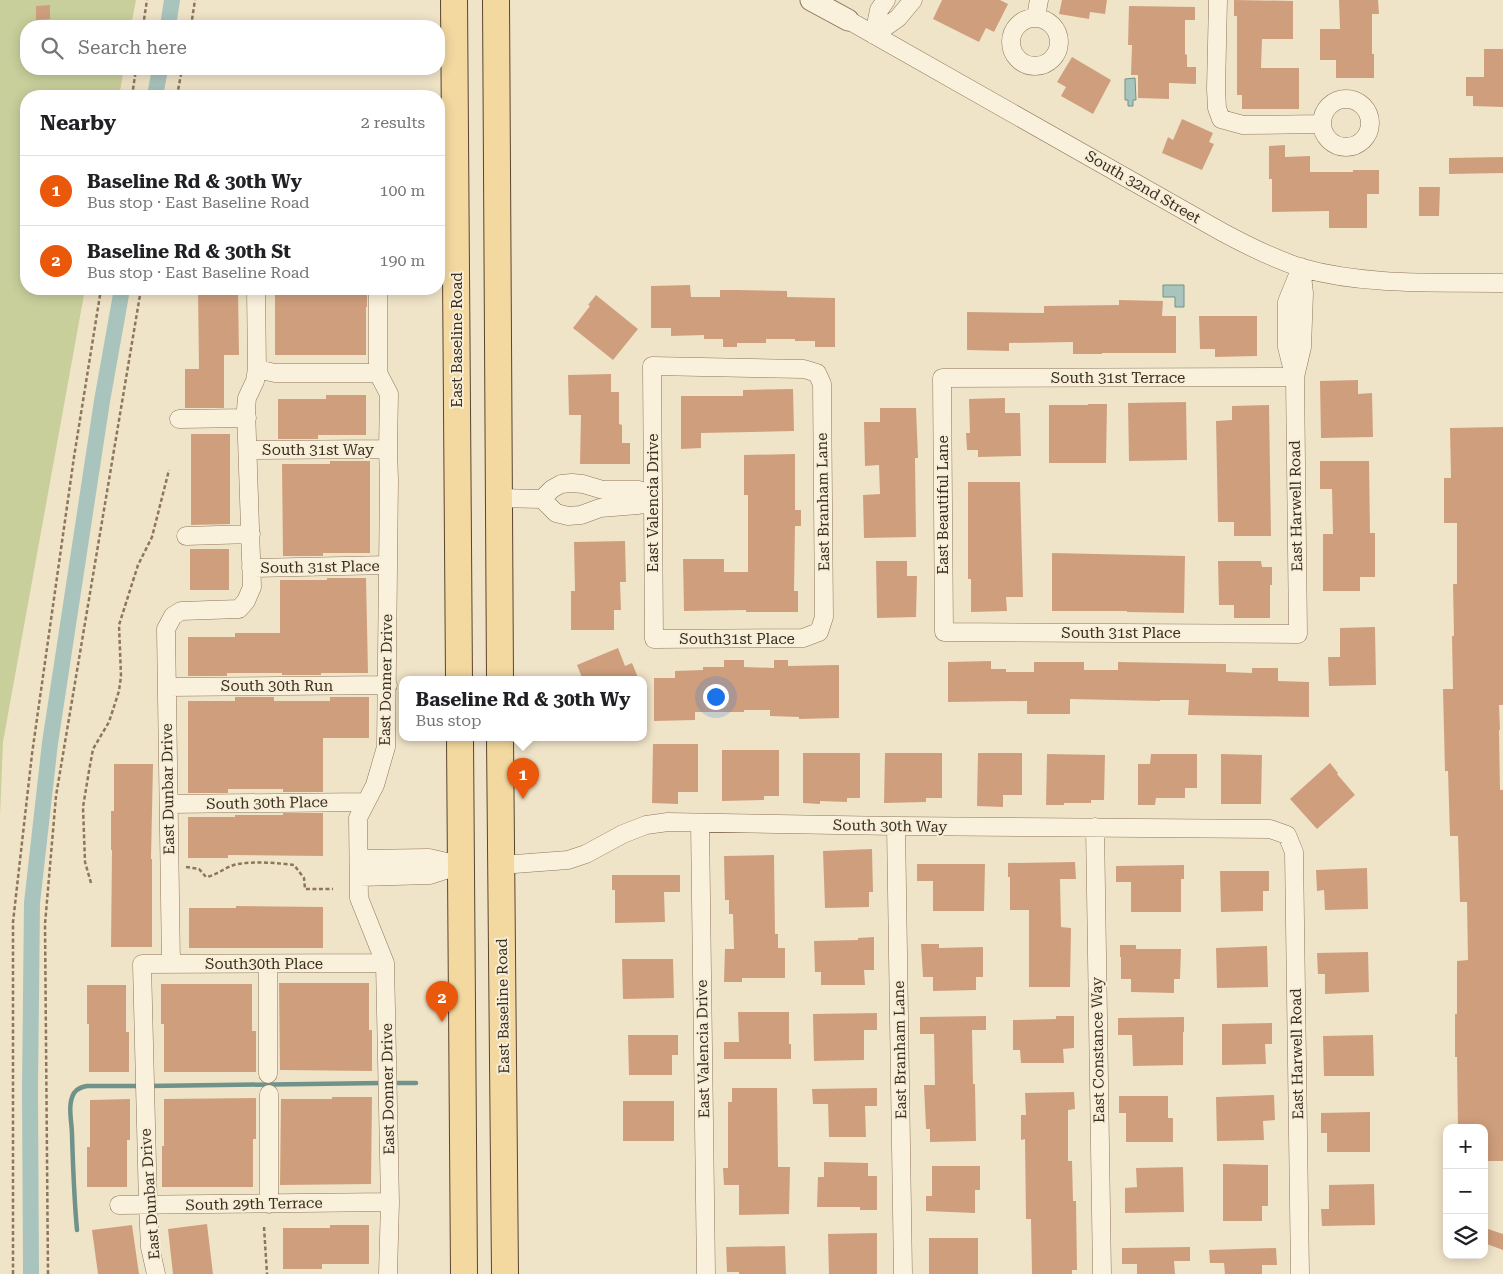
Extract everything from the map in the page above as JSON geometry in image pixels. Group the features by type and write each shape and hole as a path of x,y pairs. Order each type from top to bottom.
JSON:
{"main road":[{"name":"East Baseline Road","path":"454,0 459,676"},
{"path":"496,0 500,676"},
{"path":"458,498 499,498"},
{"path":"460,741 464,1274"},
{"name":"East Baseline Road","path":"500,741 505,1274"},
{"path":"461,865 501,865"}],"street":[{"name":"South 32nd Street","path":"811,0 1222,232 1273,257 1301,267 1349,278 1503,282"},
{"path":"874,35 879,10 886,0"},
{"path":"874,35 898,18 913,0"},
{"path":"1218,0 1216,89 1217,108 1221,119 1243,125 1322,124"},
{"name":"East Harwell Road","path":"1298,634 1295,377 1302,347 1294,331 1304,293 1301,267"},
{"path":"251,568 247,398 255,381 256,295"},
{"name":"East Donner Drive","path":"378,295 378,374 389,394 386,748 375,785 358,818 359,898 385,963 390,1202 388,1274"},
{"name":"East Branham Lane","path":"652,366 804,369 817,373 822,384 824,607 824,617 818,632"},
{"name":"East Valencia Drive","path":"652,366 654,639"},
{"path":"256,369 275,374 378,374"},
{"name":"South 31st Terrace","path":"942,378 1295,377"},
{"name":"East Beautiful Lane","path":"942,378 944,632"},
{"path":"180,419 247,418"},
{"name":"South 31st Way","path":"248,450 388,449"},
{"path":"499,498 542,499 556,513 568,516 581,515 600,508 638,506 652,499 639,490 602,490 583,484 572,483 561,484 552,488 542,499"},
{"path":"186,536 251,534"},
{"name":"South 31st Place","path":"251,568 388,565"},
{"name":"East Dunbar Drive","path":"171,964 166,629 173,616 181,611 239,609 246,601 252,588 251,568"},
{"name":"South31st Place","path":"654,639 803,638 818,632"},
{"name":"South 31st Place","path":"944,632 1298,634"},
{"name":"South 30th Run","path":"167,687 388,685"},
{"name":"South 30th Place","path":"169,804 365,802"},
{"name":"South 30th Way","path":"501,865 568,860 586,854 623,834 646,825 668,822 1270,829 1287,835"},
{"name":"East Valencia Drive","path":"700,823 706,1274"},
{"name":"East Branham Lane","path":"896,826 903,1274"},
{"name":"East Constance Way","path":"1095,827 1102,1274"},
{"name":"East Harwell Road","path":"1287,835 1294,852 1300,1274"},
{"path":"398,858 398,876"},
{"path":"359,859 429,858 461,865"},
{"path":"359,877 430,875 461,865"},
{"name":"South30th Place","path":"142,964 385,963"},
{"name":"East Dunbar Drive","path":"142,964 148,1205 150,1247 156,1274"},
{"path":"268,964 268,1074"},
{"path":"269,1094 269,1204"},
{"name":"South 29th Terrace","path":"119,1205 390,1202"}],"path":[{"path":"144,20 147,0"},
{"path":"191,20 195,0"},
{"path":"133,90 135,75"},
{"path":"178,90 181,75"},
{"path":"13,1274 13,922 35,734 74,457 100,295"},
{"path":"48,1274 45,924 56,796 140,295"},
{"path":"91,883 84,862 83,807 88,771 93,749 108,722 119,691 121,676 119,624 138,565 152,538 169,470"},
{"path":"181,867 199,869 206,877 216,876 223,869 239,864 274,863 294,865 304,878 305,889 333,889"},
{"path":"264,1227 267,1274"}],"green space":[{"path":"0,0 136,0 132,20 20,20 20,75 123,75 120,90 20,90 20,295 84,295 3,742 0,817"}],"water":[{"path":"1135,78 1136,100 1133,100 1133,106 1128,106 1128,100 1125,100 1125,79"},
{"path":"1163,285 1184,285 1184,307 1175,307 1175,297 1163,297"}],"building":[{"path":"942,0 1000,0 1008,4 994,32 986,28 979,42 933,19"},
{"path":"1062,0 1107,0 1105,14 1090,12 1089,19 1059,14"},
{"path":"1234,0 1293,1 1293,39 1262,39 1261,68 1299,68 1299,109 1242,109 1242,95 1237,95 1237,16 1234,16"},
{"path":"1339,0 1378,0 1379,14 1372,14 1374,78 1336,78 1336,60 1320,60 1320,29 1340,29"},
{"path":"50,5 50,19 36,20 36,6"},
{"path":"1129,6 1195,7 1195,20 1185,20 1185,54 1187,55 1187,67 1196,67 1196,84 1169,83 1169,99 1138,98 1138,75 1131,75 1132,45 1128,45"},
{"path":"1484,49 1503,49 1503,107 1473,106 1473,96 1466,96 1466,77 1484,77"},
{"path":"1072,57 1111,80 1093,114 1061,96 1066,87 1057,82"},
{"path":"1182,119 1213,133 1209,142 1214,144 1202,170 1162,153 1168,137 1173,140"},
{"path":"1285,145 1285,157 1310,156 1310,172 1379,170 1379,194 1367,194 1367,228 1329,228 1329,211 1272,212 1269,146"},
{"path":"1503,157 1503,173 1449,174 1449,158"},
{"path":"1419,187 1440,187 1439,216 1419,216"},
{"path":"690,285 691,297 720,297 720,290 737,290 787,291 787,297 835,298 835,347 815,347 815,341 766,339 766,343 737,343 737,347 723,347 723,339 704,339 704,335 671,336 671,328 651,328 651,286"},
{"path":"198,295 238,295 239,355 224,355 224,408 185,408 185,369 199,369"},
{"path":"275,295 367,295 366,355 275,355"},
{"path":"596,295 638,329 613,360 573,328"},
{"path":"1119,300 1163,301 1162,316 1176,316 1176,353 1073,354 1073,342 1009,343 1009,351 967,350 967,312 1044,313 1044,306 1119,305"},
{"path":"1199,316 1257,316 1257,356 1215,357 1215,349 1200,349"},
{"path":"611,374 611,392 619,392 619,424 622,425 622,443 630,443 630,464 580,464 581,415 569,415 568,375"},
{"path":"1358,380 1358,394 1372,393 1373,437 1321,438 1320,381"},
{"path":"793,389 794,431 701,433 701,448 681,449 681,396 743,396 743,390"},
{"path":"326,395 366,395 366,435 318,435 318,439 278,439 278,399 326,399"},
{"path":"1005,398 1005,413 1020,413 1021,456 978,457 978,450 967,450 966,433 970,433 969,399"},
{"path":"1186,402 1187,460 1129,461 1128,403"},
{"path":"1107,404 1106,463 1049,463 1049,405"},
{"path":"1269,405 1271,536 1234,536 1234,522 1218,522 1216,421 1232,420 1232,406"},
{"path":"880,408 916,408 918,458 915,458 916,537 864,538 863,495 880,494 879,465 865,466 864,422 880,422"},
{"path":"1503,427 1503,705 1499,705 1499,730 1500,790 1503,790 1503,1161 1488,1161 1488,1124 1458,1124 1457,1057 1455,1057 1457,961 1468,960 1467,902 1460,902 1458,836 1450,836 1448,771 1445,771 1443,689 1453,689 1453,584 1457,584 1457,523 1444,523 1444,478 1451,478 1450,428"},
{"path":"191,434 230,434 230,524 191,525"},
{"path":"795,454 795,510 801,510 801,526 795,526 794,591 798,591 798,612 746,612 746,610 684,611 683,559 724,559 724,572 748,572 748,495 744,495 744,455"},
{"path":"330,461 370,461 370,553 323,553 323,556 283,556 282,464 330,464"},
{"path":"1320,461 1369,461 1370,533 1375,533 1375,577 1360,577 1360,591 1323,591 1323,534 1333,534 1332,489 1320,489"},
{"path":"968,482 1020,482 1023,597 1006,597 1007,611 971,612 971,579 968,579"},
{"path":"625,541 626,582 620,582 621,610 614,610 614,630 571,630 571,591 575,591 574,542"},
{"path":"190,549 229,549 229,590 190,590"},
{"path":"1052,553 1185,556 1184,613 1052,611"},
{"path":"876,561 907,561 907,576 917,576 916,617 877,618"},
{"path":"1218,561 1261,561 1262,567 1272,567 1270,618 1234,618 1234,605 1219,605"},
{"path":"327,578 366,578 368,673 282,675 282,673 227,673 227,676 188,676 188,637 235,637 235,633 280,633 280,580 327,580"},
{"path":"1375,627 1376,685 1329,686 1328,657 1340,657 1340,628"},
{"path":"618,648 625,666 632,663 637,676 581,676 577,665"},
{"path":"724,660 744,660 744,667 774,668 774,660 788,660 788,666 839,665 839,718 799,719 799,717 770,716 770,710 744,710 744,712 695,712 695,720 654,721 654,678 675,678 675,671 703,670 703,667 724,667"},
{"path":"991,661 991,669 1006,669 1006,672 1034,672 1034,662 1084,662 1084,670 1118,670 1118,662 1226,664 1226,672 1252,673 1252,668 1278,668 1278,681 1309,682 1309,717 1188,715 1189,700 1070,699 1070,714 1027,714 1027,701 948,702 948,662"},
{"path":"235,697 274,697 274,701 330,701 330,697 369,697 369,738 323,738 323,792 283,792 283,789 228,789 228,793 188,793 188,701 235,701"},
{"path":"653,744 698,744 698,792 678,792 678,804 652,803"},
{"path":"722,750 779,750 779,796 764,796 764,800 722,801"},
{"path":"803,753 860,753 860,798 847,798 847,802 820,801 820,804 803,803"},
{"path":"885,753 942,753 942,798 926,798 926,802 884,803"},
{"path":"978,753 1022,753 1022,795 1003,795 1003,807 977,806"},
{"path":"1047,754 1105,755 1104,800 1091,800 1091,803 1046,805"},
{"path":"1151,754 1197,754 1197,788 1185,788 1185,798 1156,798 1155,805 1138,805 1138,764 1150,764"},
{"path":"1221,754 1262,755 1261,804 1221,804"},
{"path":"1330,763 1355,795 1317,829 1290,799"},
{"path":"114,764 153,764 152,947 111,947 111,811 114,811"},
{"path":"283,813 323,813 323,856 228,855 228,858 188,858 188,817 283,815"},
{"path":"872,849 873,892 869,892 869,907 825,908 823,851"},
{"path":"774,855 775,934 778,934 778,948 785,948 785,978 742,978 742,982 724,982 725,949 734,949 733,914 729,914 729,900 725,900 724,856"},
{"path":"1075,862 1076,879 1060,879 1061,927 1071,928 1070,987 1029,987 1029,910 1010,910 1008,863"},
{"path":"917,864 985,864 984,911 933,911 933,881 917,881"},
{"path":"1184,865 1184,879 1181,879 1181,912 1131,912 1131,882 1116,882 1116,866"},
{"path":"1367,868 1368,909 1325,910 1324,890 1317,891 1316,870"},
{"path":"1220,871 1269,871 1269,891 1263,891 1263,911 1221,912"},
{"path":"612,875 680,875 680,892 664,892 665,922 615,923 615,890 612,890"},
{"path":"236,906 323,907 323,948 189,948 189,908 236,908"},
{"path":"874,937 874,970 864,970 865,985 821,985 821,972 815,972 814,941 858,940 858,938"},
{"path":"921,944 939,944 939,948 983,947 983,977 976,977 976,990 933,991 933,977 923,977"},
{"path":"1120,945 1136,945 1136,949 1181,949 1180,979 1174,979 1174,993 1131,992 1131,979 1121,979"},
{"path":"1267,946 1268,987 1217,988 1216,948"},
{"path":"1368,952 1369,992 1325,994 1325,974 1318,974 1317,953"},
{"path":"622,959 673,959 674,998 623,999"},
{"path":"279,983 369,983 369,1030 372,1030 372,1071 280,1070"},
{"path":"161,984 252,984 252,1031 256,1031 256,1072 164,1072 164,1024 161,1024"},
{"path":"87,985 126,985 126,1032 129,1032 129,1072 89,1072"},
{"path":"738,1012 789,1012 791,1059 724,1059 724,1042 739,1042"},
{"path":"877,1013 877,1030 864,1030 864,1060 814,1061 813,1014"},
{"path":"986,1016 986,1030 972,1030 976,1141 930,1142 930,1129 926,1129 924,1085 935,1085 934,1034 920,1034 920,1017"},
{"path":"1056,1016 1074,1016 1074,1048 1063,1049 1064,1063 1021,1063 1020,1050 1013,1050 1013,1020 1056,1019"},
{"path":"1184,1017 1183,1065 1133,1066 1132,1035 1118,1035 1118,1018"},
{"path":"1272,1023 1272,1044 1265,1044 1266,1064 1222,1065 1222,1024"},
{"path":"628,1035 678,1035 678,1055 672,1055 672,1075 629,1075"},
{"path":"1373,1035 1374,1076 1324,1076 1323,1036"},
{"path":"732,1088 777,1088 778,1167 790,1167 789,1214 739,1215 739,1185 724,1185 723,1168 728,1168 728,1102 732,1102"},
{"path":"877,1088 877,1106 865,1106 866,1137 829,1137 828,1104 813,1104 812,1089"},
{"path":"1074,1092 1075,1109 1068,1110 1068,1161 1072,1161 1073,1201 1076,1201 1077,1270 1072,1270 1072,1274 1032,1274 1031,1219 1026,1219 1025,1139 1021,1140 1021,1115 1026,1115 1025,1093"},
{"path":"1274,1095 1275,1120 1263,1121 1264,1140 1217,1141 1216,1097"},
{"path":"1119,1096 1168,1096 1168,1118 1173,1118 1173,1142 1126,1142 1126,1113 1119,1113"},
{"path":"332,1097 372,1097 371,1184 280,1185 281,1099 332,1099"},
{"path":"256,1098 256,1139 253,1139 253,1187 162,1187 164,1099"},
{"path":"130,1099 130,1140 127,1140 127,1187 87,1187 87,1147 90,1147 90,1100"},
{"path":"623,1101 674,1101 674,1141 623,1141"},
{"path":"1370,1112 1370,1152 1327,1152 1327,1133 1321,1133 1321,1113"},
{"path":"824,1162 868,1163 868,1176 877,1176 877,1210 860,1210 860,1207 817,1207 818,1177 824,1177"},
{"path":"1223,1164 1268,1165 1268,1206 1262,1206 1262,1221 1223,1221"},
{"path":"932,1166 980,1166 980,1190 975,1190 975,1213 926,1211 926,1196 932,1196"},
{"path":"1183,1167 1184,1212 1125,1213 1125,1188 1137,1187 1136,1168"},
{"path":"1374,1184 1375,1225 1322,1226 1321,1209 1329,1209 1329,1185"},
{"path":"207,1224 213,1274 173,1274 168,1229"},
{"path":"132,1225 139,1274 98,1274 92,1230"},
{"path":"330,1225 369,1225 369,1264 322,1264 322,1269 283,1269 283,1228 330,1228"},
{"path":"1488,1229 1503,1234 1503,1250 1488,1244"},
{"path":"877,1233 877,1274 829,1274 828,1234"},
{"path":"929,1238 978,1238 978,1274 929,1274"},
{"path":"785,1246 786,1274 739,1274 739,1272 727,1272 726,1247"},
{"path":"1190,1247 1190,1261 1174,1261 1175,1274 1137,1274 1137,1264 1122,1264 1122,1248"},
{"path":"1276,1248 1277,1265 1262,1265 1262,1274 1225,1274 1224,1263 1210,1263 1209,1250"}],"waterway":[{"path":"169,20 172,0"},
{"path":"156,90 159,75"},
{"path":"31,1274 32,903 50,743 102,401 121,295"},
{"path":"148,1086 383,1083"},
{"path":"390,1083 416,1083"},
{"path":"77,1230 70,1114 74,1093 81,1087 87,1086 140,1086"}],"place":[{"name":"Baseline Rd & 30th Wy","path":"523,799"},
{"name":"Baseline Rd & 30th St","path":"442,1022"}]}
